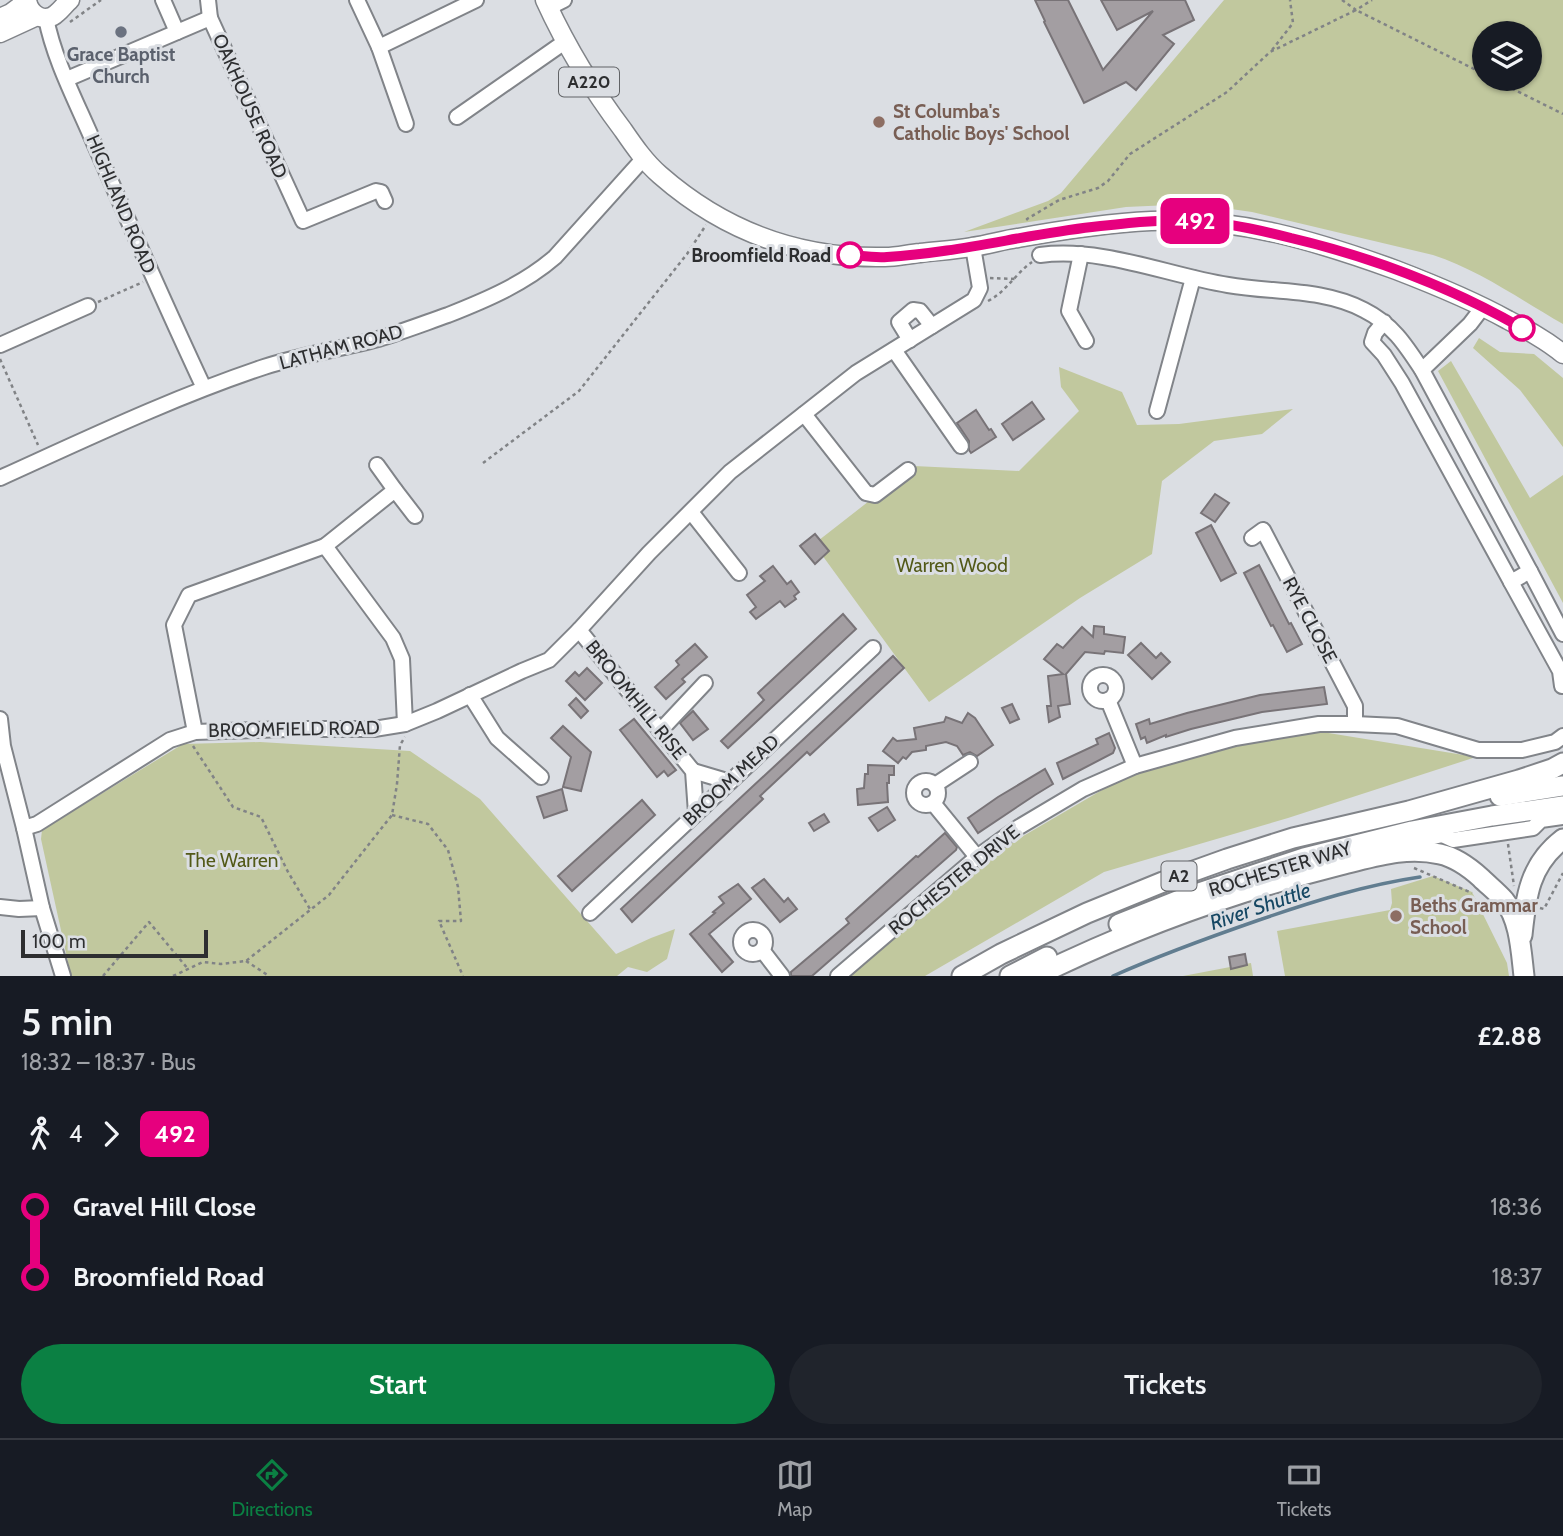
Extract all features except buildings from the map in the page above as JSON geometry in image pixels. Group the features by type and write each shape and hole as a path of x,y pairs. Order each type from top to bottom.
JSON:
{"highway":[{"path":"1409,811 1518,780 1563,763"},
{"name":"A2","path":"962,976 1087,913 1163,882 1293,838 1409,811 1563,786"},
{"name":"ROCHESTER WAY","path":"1010,976 1142,914 1304,858 1412,831 1563,806"},
{"path":"1521,947 1528,890 1539,866 1563,839"},
{"path":"1035,976 1113,940 1191,910 1312,872 1398,851 1421,850 1443,855 1471,869 1504,900 1511,910 1521,947 1524,976"}],"main road":[{"path":"0,18 34,9 56,15 65,2"},
{"name":"A220","path":"552,3 566,41 596,95 659,174 713,214 778,244 829,255 886,257 1152,221 1232,224 1363,258 1433,284 1541,338 1563,354"},
{"path":"0,33 34,9"}],"street":[{"path":"163,0 177,32"},
{"path":"208,0 210,18"},
{"path":"357,0 379,47 406,124"},
{"path":"379,47 476,0"},
{"name":"HIGHLAND ROAD","path":"34,9 52,43 153,278 204,388"},
{"name":"OAKHOUSE ROAD","path":"67,79 210,18 303,221 376,191 381,192 385,201"},
{"path":"457,117 566,41"},
{"name":"LATHAM ROAD","path":"0,478 204,388 267,366 415,327 519,283 555,257 644,158"},
{"name":"BROOMFIELD ROAD","path":"24,828 37,824 170,740 190,733 406,728 470,695 549,660 649,553 730,472 856,373 974,300 980,288 973,247"},
{"path":"1040,255 1060,253 1104,257 1229,286 1293,291 1362,308 1384,322 1405,343 1422,370 1563,634"},
{"path":"1081,254 1069,312 1086,341"},
{"path":"1157,411 1193,278"},
{"path":"0,345 88,306"},
{"path":"1422,370 1470,324 1483,307"},
{"path":"910,340 899,322 913,310 920,311 932,326"},
{"path":"1384,322 1375,332 1372,342 1402,383 1560,671 1562,686"},
{"path":"894,350 961,446"},
{"path":"804,414 866,493 875,495 908,470"},
{"path":"377,465 415,516"},
{"path":"190,733 174,625 189,595 325,546 395,490"},
{"path":"691,512 739,573"},
{"name":"RYE CLOSE","path":"1252,538 1263,530 1355,706 1355,724"},
{"path":"325,546 393,638 402,659 406,728"},
{"path":"1511,582 1530,571"},
{"name":"BROOMHILL RISE","path":"579,630 693,771 730,782"},
{"name":"BROOM MEAD","path":"590,913 873,648"},
{"path":"660,731 705,683"},
{"path":"470,695 497,738 541,777"},
{"path":"1108,700 1135,766"},
{"path":"0,719 3,746 42,908 63,976"},
{"name":"ROCHESTER DRIVE","path":"838,976 977,857 1019,827 1083,789 1135,766 1235,738 1320,724 1396,726 1478,750 1522,750 1555,742 1563,736"},
{"path":"934,785 970,762"},
{"name":"BROOMHILL RISE","path":"693,771 696,813"},
{"path":"1518,780 1563,774"},
{"path":"928,781 934,785 938,794 933,803 926,806 919,803 915,797 914,793 920,783 928,781"},
{"path":"933,803 977,857"},
{"path":"1191,910 1262,883 1352,856 1442,835 1454,840 1533,828 1541,820 1563,817"},
{"path":"0,908 42,908"},
{"path":"762,950 782,976"}],"path":[{"path":"89,0 92,6"},
{"path":"1029,224 1027,219 1059,200 1098,188 1108,181 1130,153 1227,92 1270,52 1293,23 1290,0"},
{"path":"1342,0 1356,10 1472,68"},
{"path":"1270,52 1372,0"},
{"path":"64,26 99,1"},
{"path":"1517,91 1563,114"},
{"path":"483,463 579,391 687,254 713,214"},
{"path":"985,303 997,296 1040,255"},
{"path":"88,306 153,278"},
{"path":"990,278 1015,279"},
{"path":"0,359 44,458"},
{"path":"173,976 203,962 221,964 246,961 328,895 392,815 400,746 406,728"},
{"path":"190,733 233,807 261,817 310,909"},
{"path":"392,815 428,824 448,850 458,887 461,921 439,921 463,976"},
{"path":"1506,831 1514,891"},
{"path":"1408,866 1478,895"},
{"path":"103,976 149,922 188,969"},
{"path":"246,961 269,976"}],"green space":[{"path":"1224,0 1563,0 1563,324 1450,261 1252,212 1210,206 1126,207 964,232 1048,201 1061,193"},
{"path":"1479,338 1500,352 1534,354 1563,378 1563,447 1520,390 1473,348"},
{"path":"1451,361 1530,498 1563,475 1563,603 1438,371"},
{"name":"Warren Wood","path":"1059,367 1122,392 1137,425 1179,424 1293,409 1262,434 1214,441 1162,481 1152,554 1080,598 929,702 814,544 914,466 1019,471 1079,411 1061,387"},
{"path":"1310,730 1476,757 1288,818 1104,872 925,976 843,976 979,862 1138,769"},
{"name":"The Warren","path":"260,742 410,751 480,799 616,954 675,929 667,959 647,972 628,967 617,976 71,976 41,839 42,830 183,744"},
{"name":"Beths Grammar School","path":"1433,876 1472,892 1507,963 1509,976 1285,976 1277,931 1390,910 1391,889"},
{"path":"1251,963 1253,976 1183,976"}],"waterway":[{"name":"River Shuttle","path":"1113,976 1185,946 1298,907 1359,889 1420,877"}],"bus line":[{"name":"492","path":"850,255 886,257 973,247 1091,227 1152,221 1232,224 1363,258 1433,284 1522,328"}],"place":[{"name":"Grace Baptist Church","path":"121,32"},
{"name":"St Columba's Catholic Boys' School","path":"879,122"},
{"name":"Broomfield Road","path":"850,255"},
{"name":"Beths Grammar School","path":"1396,916"}]}
